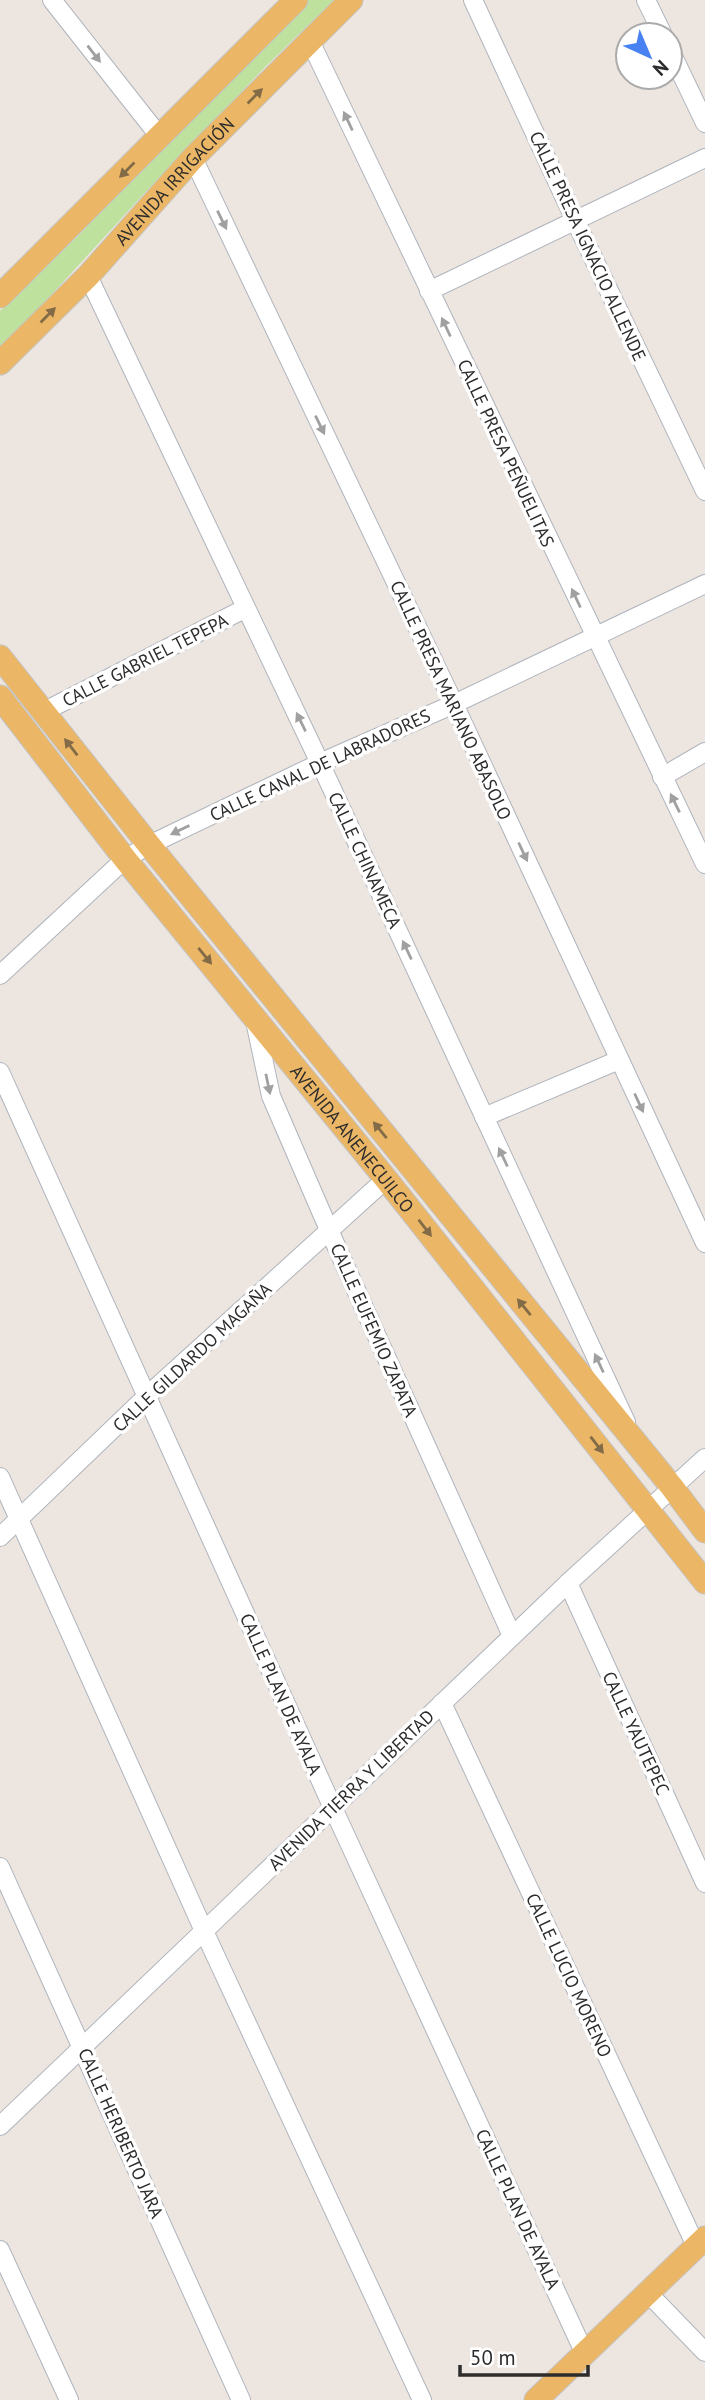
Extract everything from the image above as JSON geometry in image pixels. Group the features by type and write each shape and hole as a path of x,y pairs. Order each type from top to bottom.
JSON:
{"main road":[{"path":"2,290 296,0"},
{"name":"AVENIDA IRRIGACIÓN","path":"0,363 88,276 193,158 351,0"},
{"name":"AVENIDA ANENECUILCO","path":"0,657 705,1531"},
{"name":"AVENIDA ANENECUILCO","path":"0,697 125,859 386,1179 705,1582"},
{"path":"536,2400 701,2242"}],"street":[{"path":"52,0 160,137"},
{"name":"CALLE PRESA IGNACIO ALLENDE","path":"472,0 705,491"},
{"path":"646,0 656,21"},
{"name":"CALLE PRESA PEÑUELITAS","path":"310,41 705,864"},
{"path":"684,79 705,123"},
{"name":"CALLE PRESA MARIANO ABASOLO","path":"193,158 454,704 705,1243"},
{"path":"429,291 705,158"},
{"name":"CALLE CHINAMECA","path":"88,276 320,763 638,1447"},
{"name":"CALLE CANAL DE LABRADORES","path":"0,975 125,859 149,845 705,584"},
{"name":"CALLE GABRIEL TEPEPA","path":"43,712 246,608"},
{"path":"662,777 705,752"},
{"name":"CALLE EUFEMIO ZAPATA","path":"254,1017 271,1096 512,1636"},
{"path":"484,1117 619,1060"},
{"name":"CALLE PLAN DE AYALA","path":"0,1072 333,1808 584,2352"},
{"name":"CALLE GILDARDO MAGAÑA","path":"0,1537 148,1396 386,1179"},
{"name":"AVENIDA TIERRA Y LIBERTAD","path":"0,2126 512,1636 705,1458"},
{"path":"0,1477 204,1931 422,2400"},
{"name":"CALLE YAUTEPEC","path":"568,1583 705,1883"},
{"name":"CALLE LUCIO MORENO","path":"442,1703 701,2242"},
{"name":"CALLE HERIBERTO JARA","path":"0,1867 241,2400"},
{"path":"0,2250 69,2400"},
{"path":"648,2292 705,2351"}],"green space":[{"path":"307,0 334,0 265,67 141,197 0,351 0,311 81,233 143,165"}]}
